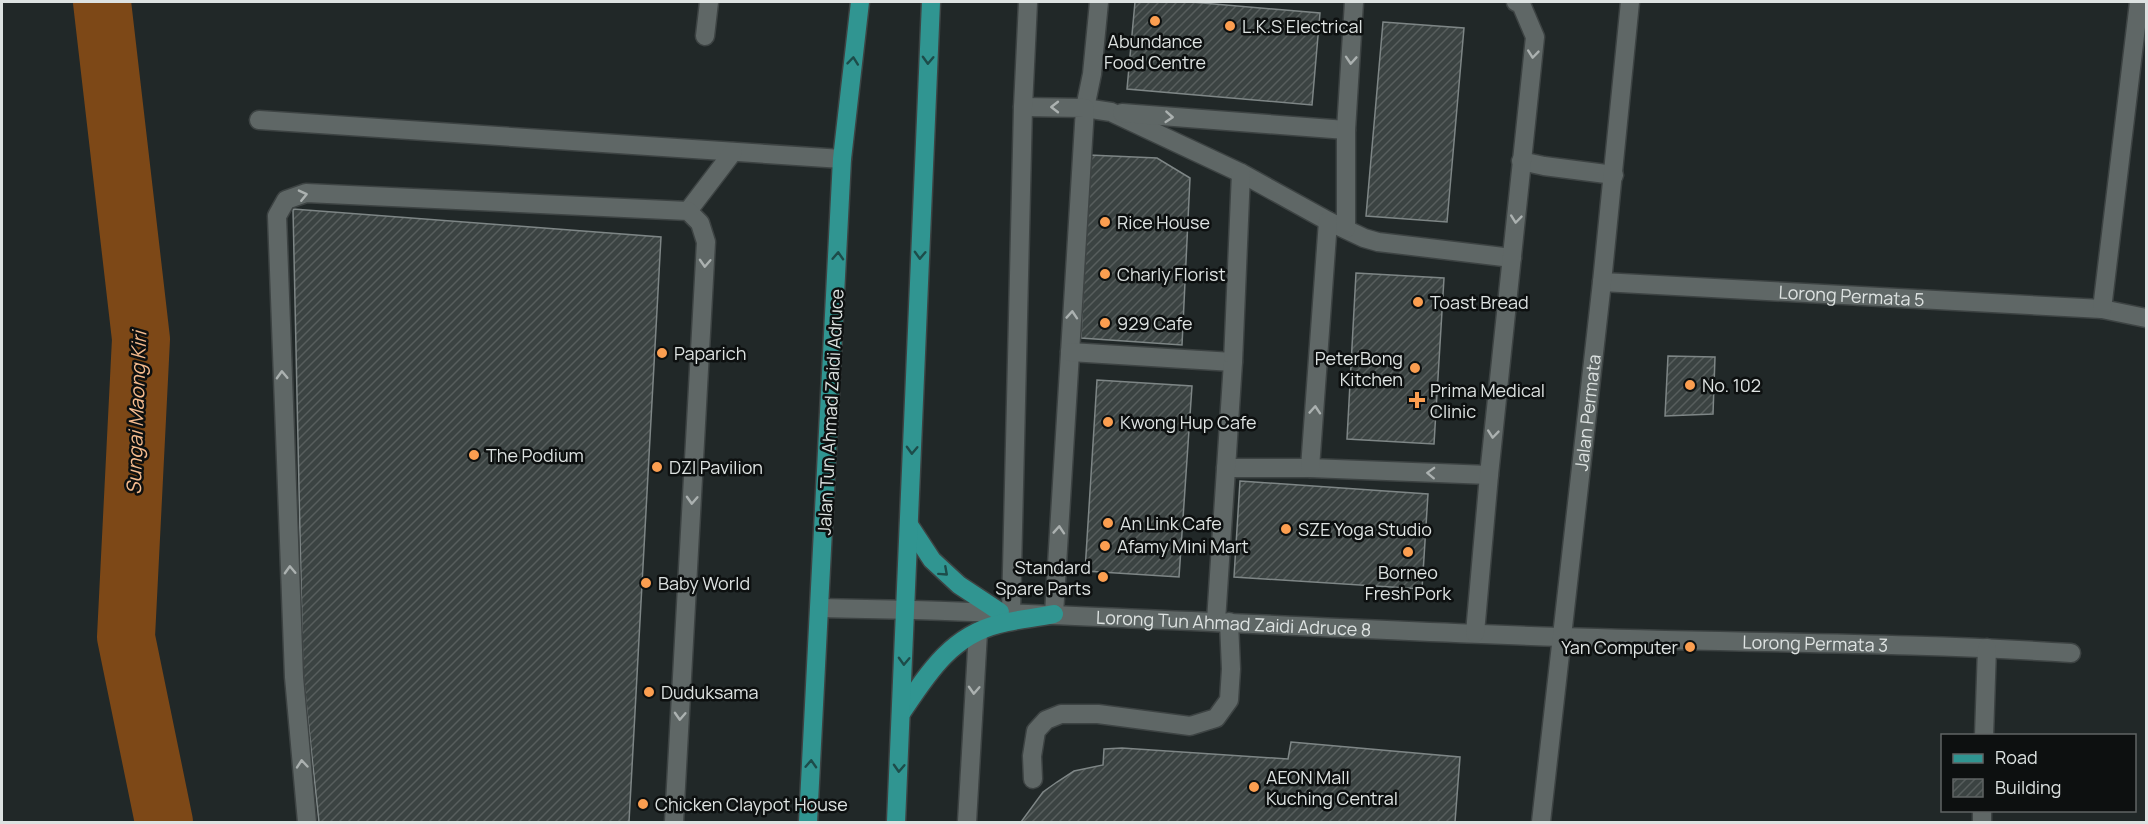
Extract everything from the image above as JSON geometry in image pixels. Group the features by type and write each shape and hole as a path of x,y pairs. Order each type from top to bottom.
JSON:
{"main road":[{"name":"Jalan Tun Ahmad Zaidi Adruce","path":"808,822 842,159 860,2"},
{"path":"896,822 931,2"},
{"path":"909,525 932,560 959,585 1005,612"},
{"path":"902,713 925,676 955,645 978,632 999,624 1054,614"}],"street":[{"path":"705,36 709,2"},
{"path":"1005,612 1028,2"},
{"path":"1054,614 1085,108 1092,74 1099,2"},
{"path":"1346,229 1346,130 1354,2"},
{"path":"1475,633 1489,475 1535,37 1521,4 1516,2"},
{"name":"Jalan Permata","path":"1541,822 1560,637 1614,175 1630,2"},
{"path":"2102,309 2139,2"},
{"path":"1023,107 1085,108 1111,112 1346,130"},
{"path":"1111,112 1241,173 1364,238 1378,242 1512,258"},
{"path":"258,120 842,159"},
{"path":"688,211 733,152"},
{"path":"1521,160 1544,166 1614,175"},
{"path":"1033,779 1032,756 1036,731 1046,720 1061,714 1098,714 1190,726 1216,718 1229,700 1231,669 1222,622 1226,468 1241,173"},
{"path":"308,822 294,677 277,216 286,200 306,193 688,211 700,223 706,242 674,822"},
{"path":"1310,468 1328,221"},
{"name":"Lorong Permata 5","path":"1602,282 2102,309 2146,318"},
{"path":"1070,352 1233,362"},
{"path":"1226,468 1310,468 1489,475"},
{"name":"Lorong Tun Ahmad Zaidi Adruce 8","path":"820,608 1005,612 1560,637"},
{"path":"967,822 978,632"},
{"name":"Lorong Permata 3","path":"1560,637 1987,648 2071,654"},
{"path":"1984,734 1987,648"}],"building":[{"path":"1135,2 1191,2 1320,13 1312,105 1127,89"},
{"path":"1383,22 1464,28 1447,222 1366,216"},
{"path":"1089,155 1157,158 1190,178 1182,345 1081,338"},
{"name":"The Podium","path":"293,209 661,237 629,822 319,822 303,674"},
{"path":"1356,273 1444,278 1434,444 1347,439"},
{"name":"No. 102","path":"1668,356 1715,357 1713,414 1665,416"},
{"path":"1097,380 1192,386 1179,577 1085,571"},
{"path":"1240,481 1428,494 1422,589 1234,577"},
{"name":"AEON Mall Kuching Central","path":"1291,742 1460,757 1455,822 1021,822 1043,792 1057,782 1074,771 1103,765 1104,749 1122,748 1288,759"}],"waterway":[{"name":"Sungai Maong Kiri","path":"102,2 141,339 126,637 164,822"}],"place":[{"name":"Abundance Food Centre","path":"1155,21"},
{"name":"L.K.S Electrical","path":"1230,26"},
{"name":"Rice House","path":"1105,222"},
{"name":"Charly Florist","path":"1105,274"},
{"name":"Toast Bread","path":"1418,302"},
{"name":"929 Cafe","path":"1105,323"},
{"name":"Paparich","path":"662,353"},
{"name":"PeterBong Kitchen","path":"1415,368"},
{"name":"No. 102","path":"1690,385"},
{"name":"Prima Medical Clinic","path":"1417,400"},
{"name":"Kwong Hup Cafe","path":"1108,422"},
{"name":"The Podium","path":"474,455"},
{"name":"DZI Pavilion","path":"657,467"},
{"name":"An Link Cafe","path":"1108,523"},
{"name":"SZE Yoga Studio","path":"1286,529"},
{"name":"Afamy Mini Mart","path":"1105,546"},
{"name":"Borneo Fresh Pork","path":"1408,552"},
{"name":"Standard Spare Parts","path":"1103,577"},
{"name":"Baby World","path":"646,583"},
{"name":"Yan Computer","path":"1690,647"},
{"name":"Duduksama","path":"649,692"},
{"name":"AEON Mall Kuching Central","path":"1254,787"},
{"name":"Chicken Claypot House","path":"643,804"}]}
